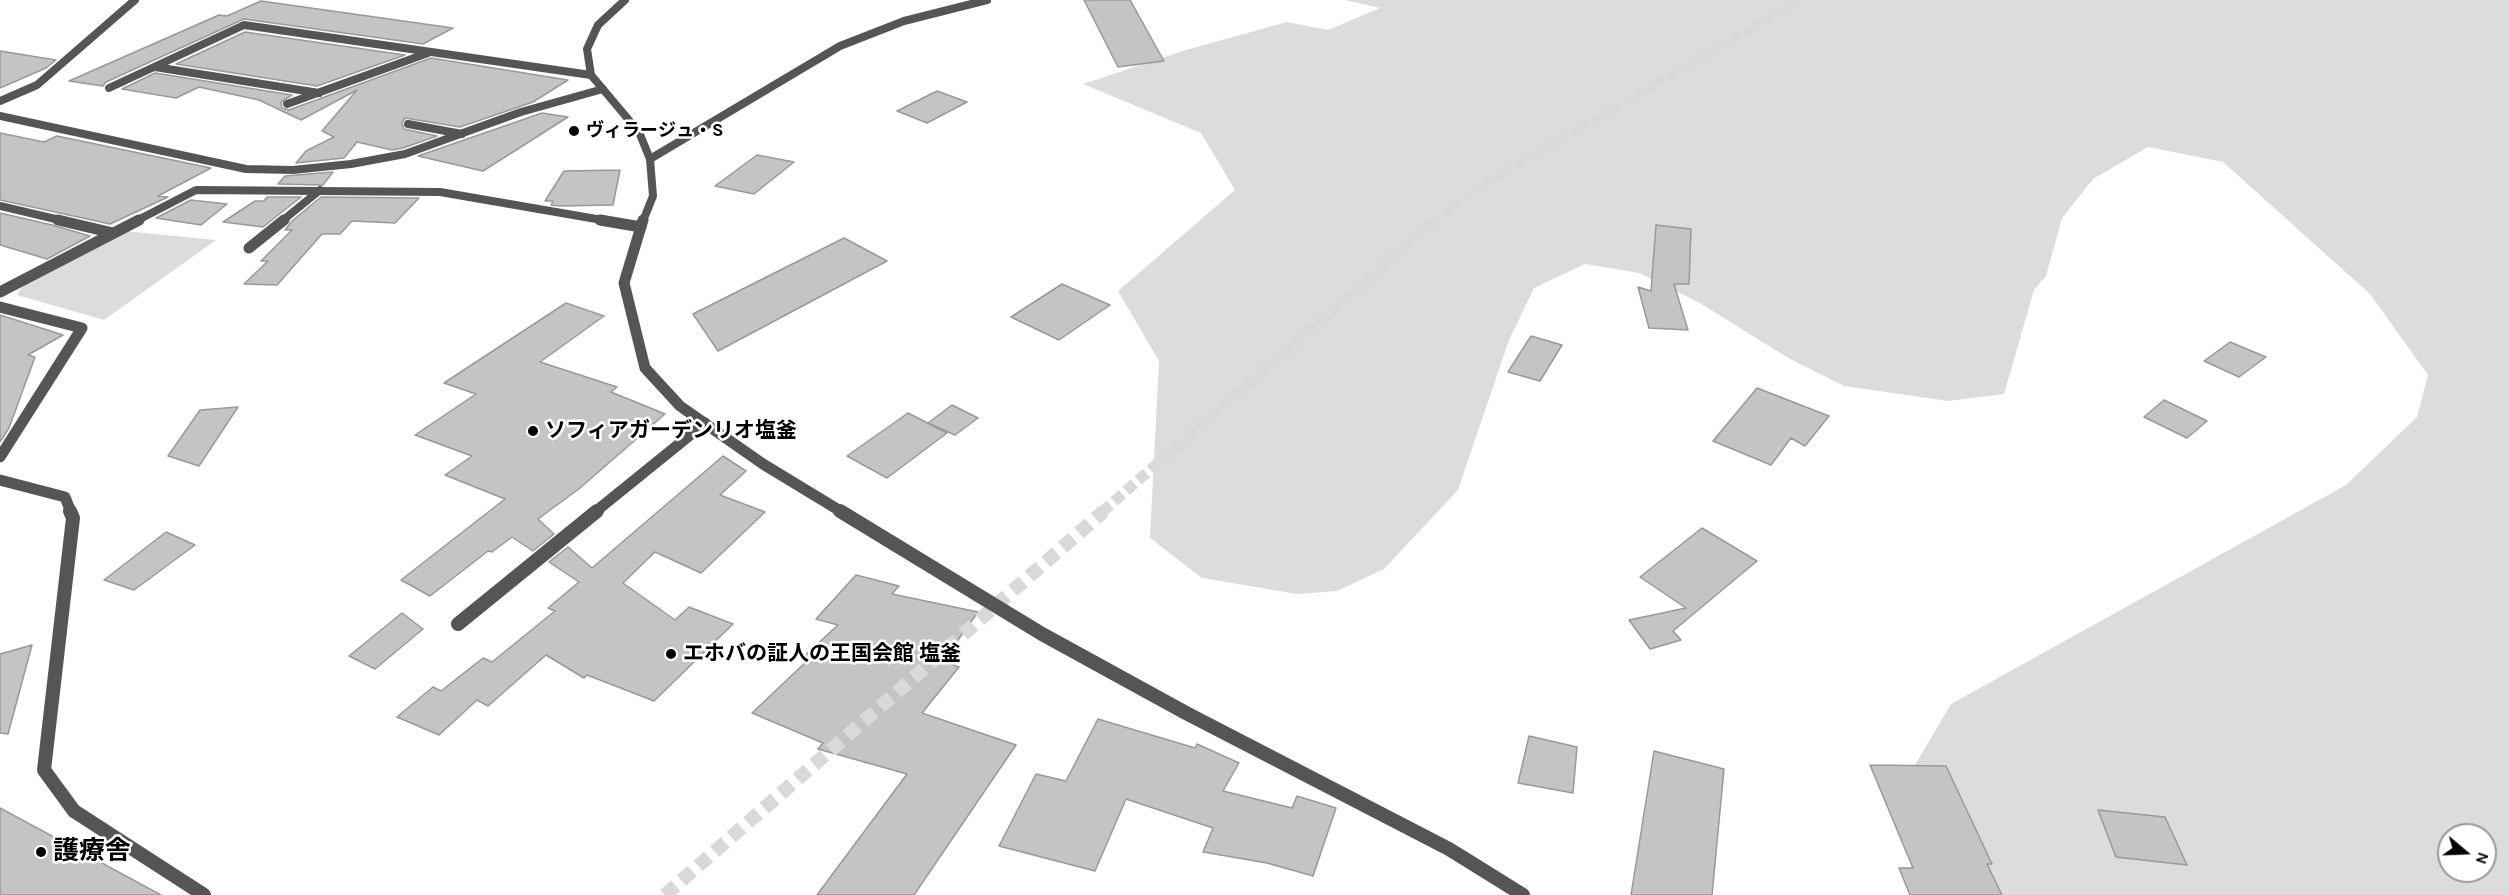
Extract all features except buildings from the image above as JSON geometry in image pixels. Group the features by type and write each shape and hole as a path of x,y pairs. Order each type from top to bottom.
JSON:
{"street":[{"path":"0,101 37,85 135,0"},
{"path":"625,0 598,25 587,49 591,75 639,132 650,159 653,196 624,283 645,368 680,406 763,464 1042,633 1186,713 1449,849 1523,895"},
{"path":"650,159 840,46 904,21 987,0"},
{"path":"109,88 244,25 591,75"},
{"path":"287,104 429,53"},
{"path":"154,67 319,93"},
{"path":"0,117 246,169 293,170 351,165 405,154 463,135 521,112 603,89"},
{"path":"408,124 463,135"},
{"path":"0,292 196,190 440,192 641,227"},
{"path":"249,248 320,190"},
{"path":"0,206 113,233"},
{"path":"0,216 14,209"},
{"path":"0,307 82,328 0,457"},
{"path":"458,624 705,423"},
{"path":"0,480 65,497 73,518 44,770 74,811 204,895"}],"shaded area":[{"path":"1345,0 2509,0 2509,895 1948,895 1912,770 1951,704 2346,485 2417,417 2428,375 2370,294 2223,162 2148,147 2093,179 2062,218 2046,276 2034,290 2004,394 1948,401 1844,386 1790,359 1698,302 1639,273 1585,264 1534,288 1509,340 1458,490 1384,569 1337,591 1297,594 1202,578 1150,538 1159,361 1118,291 1235,190 1201,133 1083,84 1186,50 1287,22 1328,30 1380,8"},
{"path":"125,231 216,240 104,320 17,295 23,285"}],"tunnel":[{"path":"1434,221 1479,187 1800,0"},
{"path":"1102,512 1436,220"},
{"path":"665,895 1104,511"}],"place":[{"name":"ヴィラージュ・S","path":"574,131"},
{"name":"ソフィアガーデンリオ塩釜","path":"533,431"},
{"name":"エホバの証人の王国会館 塩釜","path":"671,654"},
{"name":"護療舎","path":"41,852"}]}
